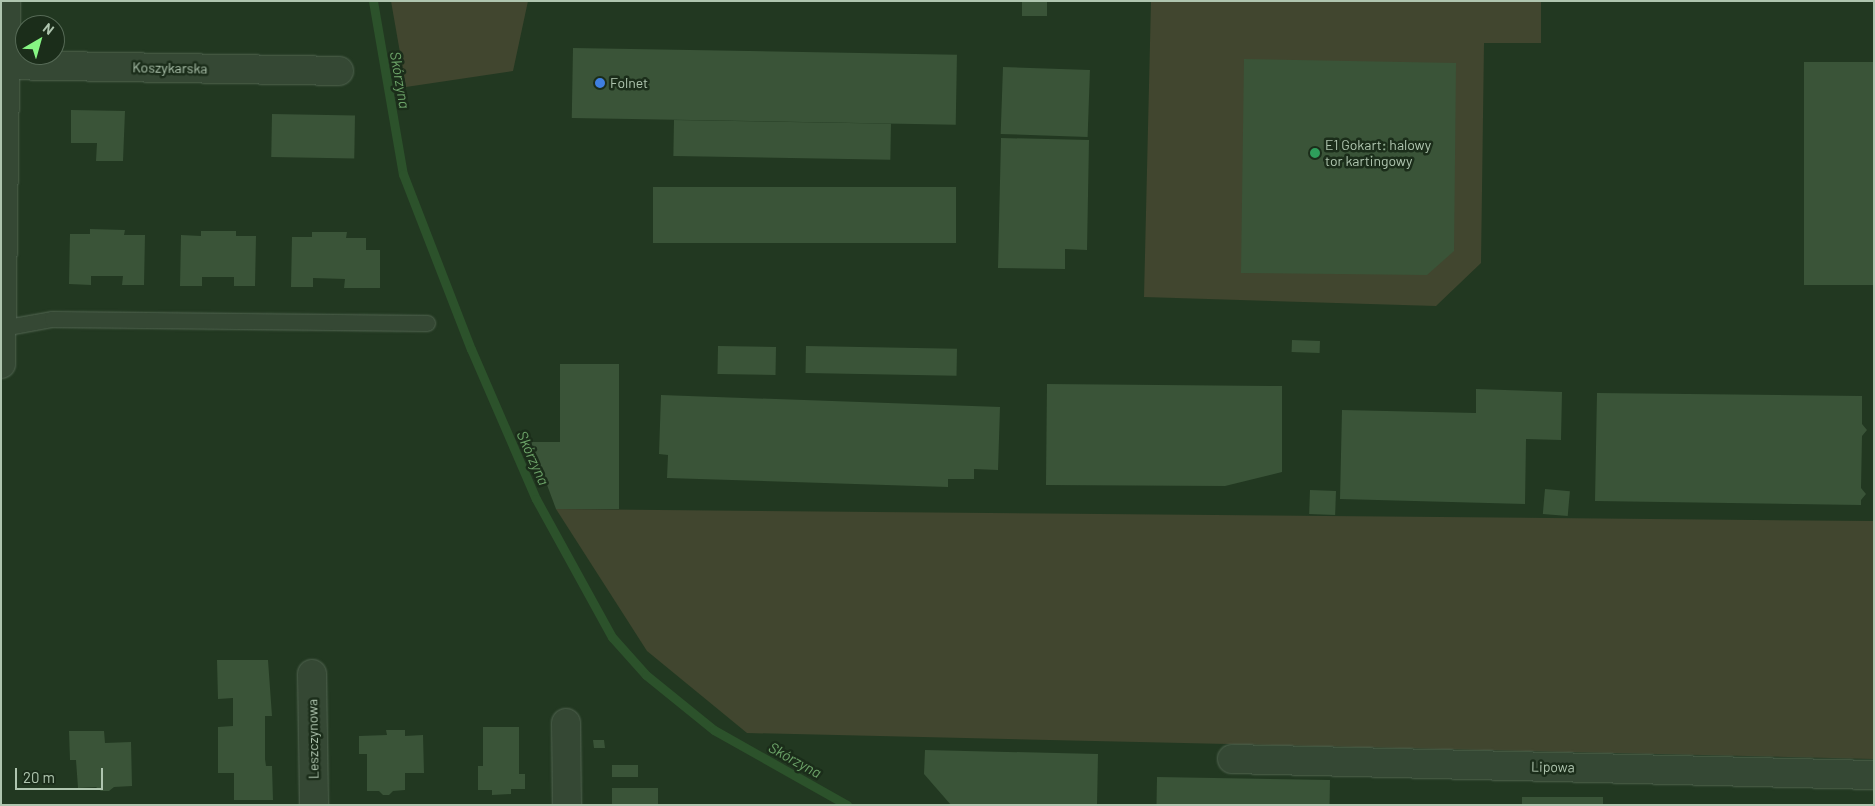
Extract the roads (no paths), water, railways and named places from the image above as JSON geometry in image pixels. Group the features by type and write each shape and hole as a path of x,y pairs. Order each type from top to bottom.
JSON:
{"street":[{"path":"1,364 3,65 6,1"},
{"name":"Koszykarska","path":"3,65 339,71"},
{"name":"Leszczynowa","path":"312,674 314,805"},
{"path":"566,723 567,805"},
{"name":"Lipowa","path":"1232,759 1874,775"}],"lane":[{"path":"2,328 52,319 428,323"}],"waterway":[{"name":"Skórzyna","path":"373,1 403,174 471,349 536,499 612,637 646,675 714,730 847,805"}],"place":[{"name":"Folnet","path":"600,83"},
{"name":"E1 Gokart: halowy tor kartingowy","path":"1315,153"}]}
